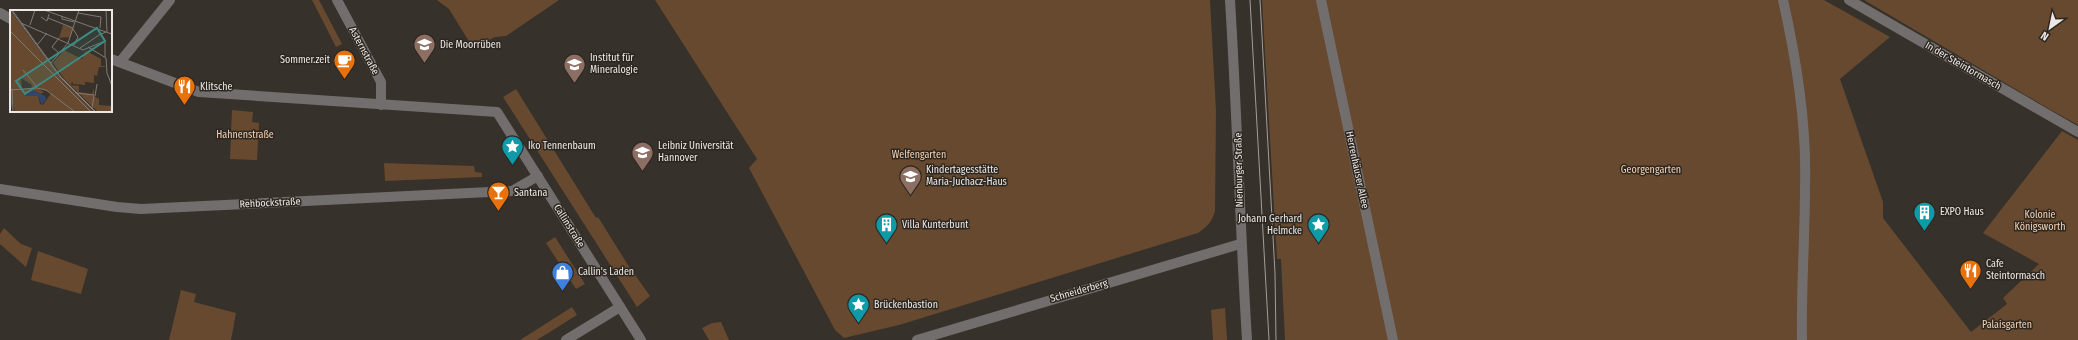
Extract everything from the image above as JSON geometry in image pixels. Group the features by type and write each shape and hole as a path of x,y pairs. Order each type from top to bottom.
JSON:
{"street":[{"path":"170,0 115,61 199,92 381,105"},
{"name":"Asternstraße","path":"337,0 380,82 381,105"},
{"name":"Nienburger Straße","path":"1230,0 1238,132 1240,244 1247,340"},
{"name":"Herrenhäuser Allee","path":"1321,0 1394,340"},
{"path":"1783,0 1800,86 1804,141 1805,187 1802,269 1802,340"},
{"name":"In der Steintormasch","path":"1849,0 2078,132"},
{"name":"Callinstraße","path":"381,105 497,112 641,340"},
{"name":"Rehbockstraße","path":"0,189 117,208 141,209 512,191 538,176"},
{"name":"Schneiderberg","path":"917,340 1240,244"},
{"path":"566,340 620,307"}],"green space":[{"path":"312,0 319,0 342,44 336,47"},
{"path":"437,0 559,0 506,36 495,37 473,48 449,9"},
{"name":"Welfengarten","path":"655,0 1210,0 1216,111 1214,215 1209,224 1198,233 899,325 844,338 835,330 749,168 757,159"},
{"name":"Georgengarten","path":"1262,0 1824,0 1890,37 1840,79 1883,202 1883,218 1971,332 2007,304 2003,298 2039,264 1983,233 2062,131 2078,140 2078,340 1285,340 1281,259 1277,259"},
{"path":"1864,0 2078,0 2078,125 2051,110"},
{"path":"516,89 596,218 598,217 628,265 650,296 637,307 503,97"},
{"name":"Hahnenstraße","path":"232,110 253,112 252,122 259,123 257,160 230,159"},
{"path":"384,163 474,166 475,172 482,173 482,177 385,181"},
{"path":"4,228 21,244 32,248 26,267 0,244 0,234"},
{"path":"555,237 585,284 576,289 546,243"},
{"path":"38,251 88,269 81,294 31,280"},
{"path":"181,290 196,294 194,302 236,313 231,340 169,340"},
{"path":"572,307 577,315 537,340 520,340"},
{"path":"1225,308 1227,340 1213,340 1211,310"},
{"path":"721,322 729,340 709,340 702,328 712,323"}],"tram line":[{"path":"1250,0 1269,340"},
{"path":"1260,0 1275,273 1276,340"}],"place":[{"name":"Die Moorrüben","path":"424,64"},
{"name":"Sommer.zeit","path":"345,80"},
{"name":"Institut für Mineralogie","path":"575,84"},
{"name":"Klitsche","path":"184,106"},
{"name":"Iko Tennenbaum","path":"512,166"},
{"name":"Leibniz Universität Hannover","path":"643,172"},
{"name":"Kindertagesstätte Maria-Juchacz-Haus","path":"911,196"},
{"name":"Santana","path":"499,212"},
{"name":"EXPO Haus","path":"1925,232"},
{"name":"Villa Kunterbunt","path":"887,244"},
{"name":"Johann Gerhard Helmcke","path":"1318,244"},
{"name":"Cafe Steintormasch","path":"1971,290"},
{"name":"Callin's Laden","path":"562,292"},
{"name":"Brückenbastion","path":"858,324"}],"park label":[{"name":"Kolonie Königsworth","path":"2040,220"},
{"name":"Palaisgarten","path":"2007,325"}]}
